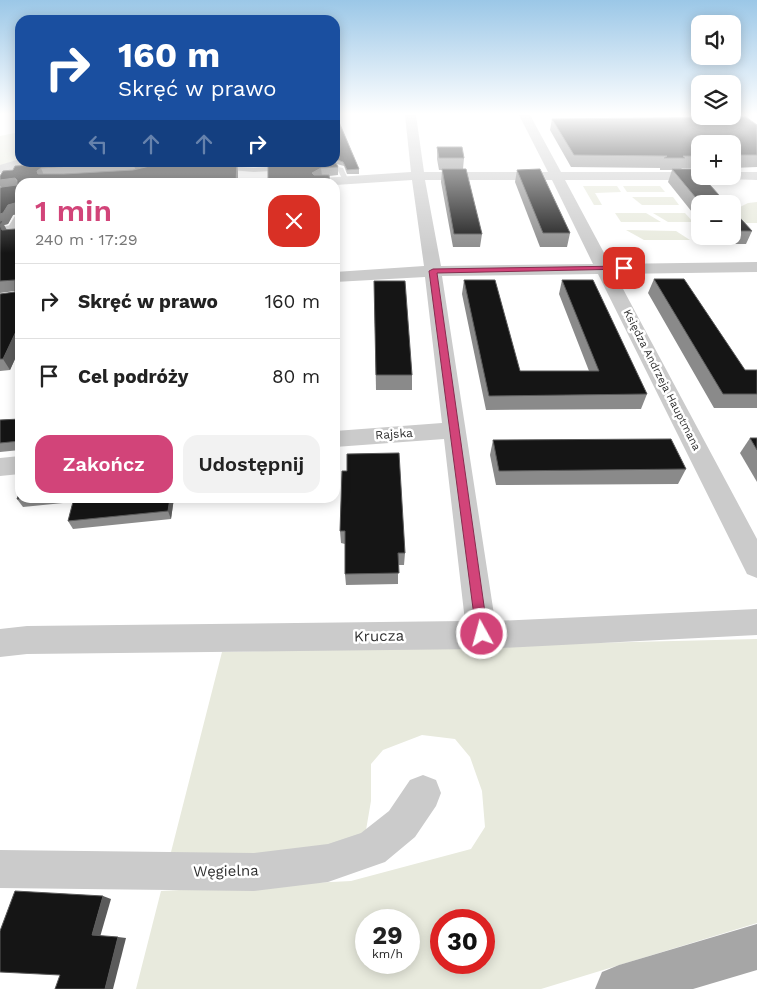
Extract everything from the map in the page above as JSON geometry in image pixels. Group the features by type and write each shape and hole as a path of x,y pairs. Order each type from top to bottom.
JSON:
{"main road":[{"path":"619,989 757,947"}],"street":[{"path":"416,161 426,220 482,634"},
{"name":"Księdza Andrzeja Hauptmana","path":"550,161 757,566"},
{"path":"0,169 15,164"},
{"path":"340,181 418,176 691,176"},
{"path":"741,176 757,176"},
{"path":"340,277 433,271 757,267"},
{"name":"Rajska","path":"340,439 453,430"},
{"path":"0,467 15,466"},
{"name":"Krucza","path":"0,642 27,640 482,634 757,622"},
{"name":"Węgielna","path":"0,869 254,872 328,863 372,849 402,824 423,793"}],"lane":[{"path":"218,167 254,170 292,168"},
{"path":"312,167 337,167 341,169 346,181"},
{"path":"0,228 15,228"}],"shaded area":[{"path":"0,161 15,161 15,162 0,166"},
{"path":"583,186 617,186 621,192 595,193 602,205 594,205"},
{"path":"623,186 660,186 665,192 627,192"},
{"path":"632,197 673,197 679,205 642,205"},
{"path":"757,202 757,223 744,223 741,220 741,206"},
{"path":"615,213 646,213 661,222 621,222"},
{"path":"653,213 685,213 691,220 691,222 668,222"},
{"path":"626,230 676,231 690,240 644,240"},
{"path":"757,639 757,923 541,989 136,989 161,891 351,881 471,849 485,827 482,791 470,757 455,739 422,735 383,750 371,764 371,801 366,830 355,841 317,854 170,856 222,652"}],"building":[{"path":"341,161 356,161 359,169 347,170"},
{"path":"15,166 56,167 41,168 37,171 38,174 133,170 146,167 237,167 236,178 15,178 0,180 3,171 13,170"},
{"path":"268,167 338,167 321,168 312,173 314,175 329,175 329,178 268,178"},
{"path":"442,169 466,169 482,234 454,234"},
{"path":"540,169 570,233 543,233 517,170"},
{"path":"672,169 691,169 691,185 710,185 719,195 694,195"},
{"path":"15,185 15,203 8,205 3,213 0,214 0,188"},
{"path":"741,219 752,231 741,231"},
{"path":"0,225 2,230 15,229 15,280 0,281"},
{"path":"654,279 684,279 745,370 757,370 757,394 723,394"},
{"path":"464,280 495,280 520,371 599,371 562,280 593,280 647,394 489,396"},
{"path":"374,281 405,281 412,375 376,375"},
{"path":"15,292 15,334 3,359 0,359 0,294"},
{"path":"15,419 15,442 0,443 0,420"},
{"path":"750,438 757,438 757,450"},
{"path":"671,439 686,469 499,471 493,440"},
{"path":"399,453 405,553 398,553 399,573 345,574 345,531 340,531 342,471 347,471 347,454"},
{"path":"73,503 169,503 168,511 68,521"},
{"path":"15,891 103,896 92,935 118,937 105,989 55,989 60,975 0,972 0,931"}],"route":[{"path":"482,634 452,423 433,271 624,268"}]}
